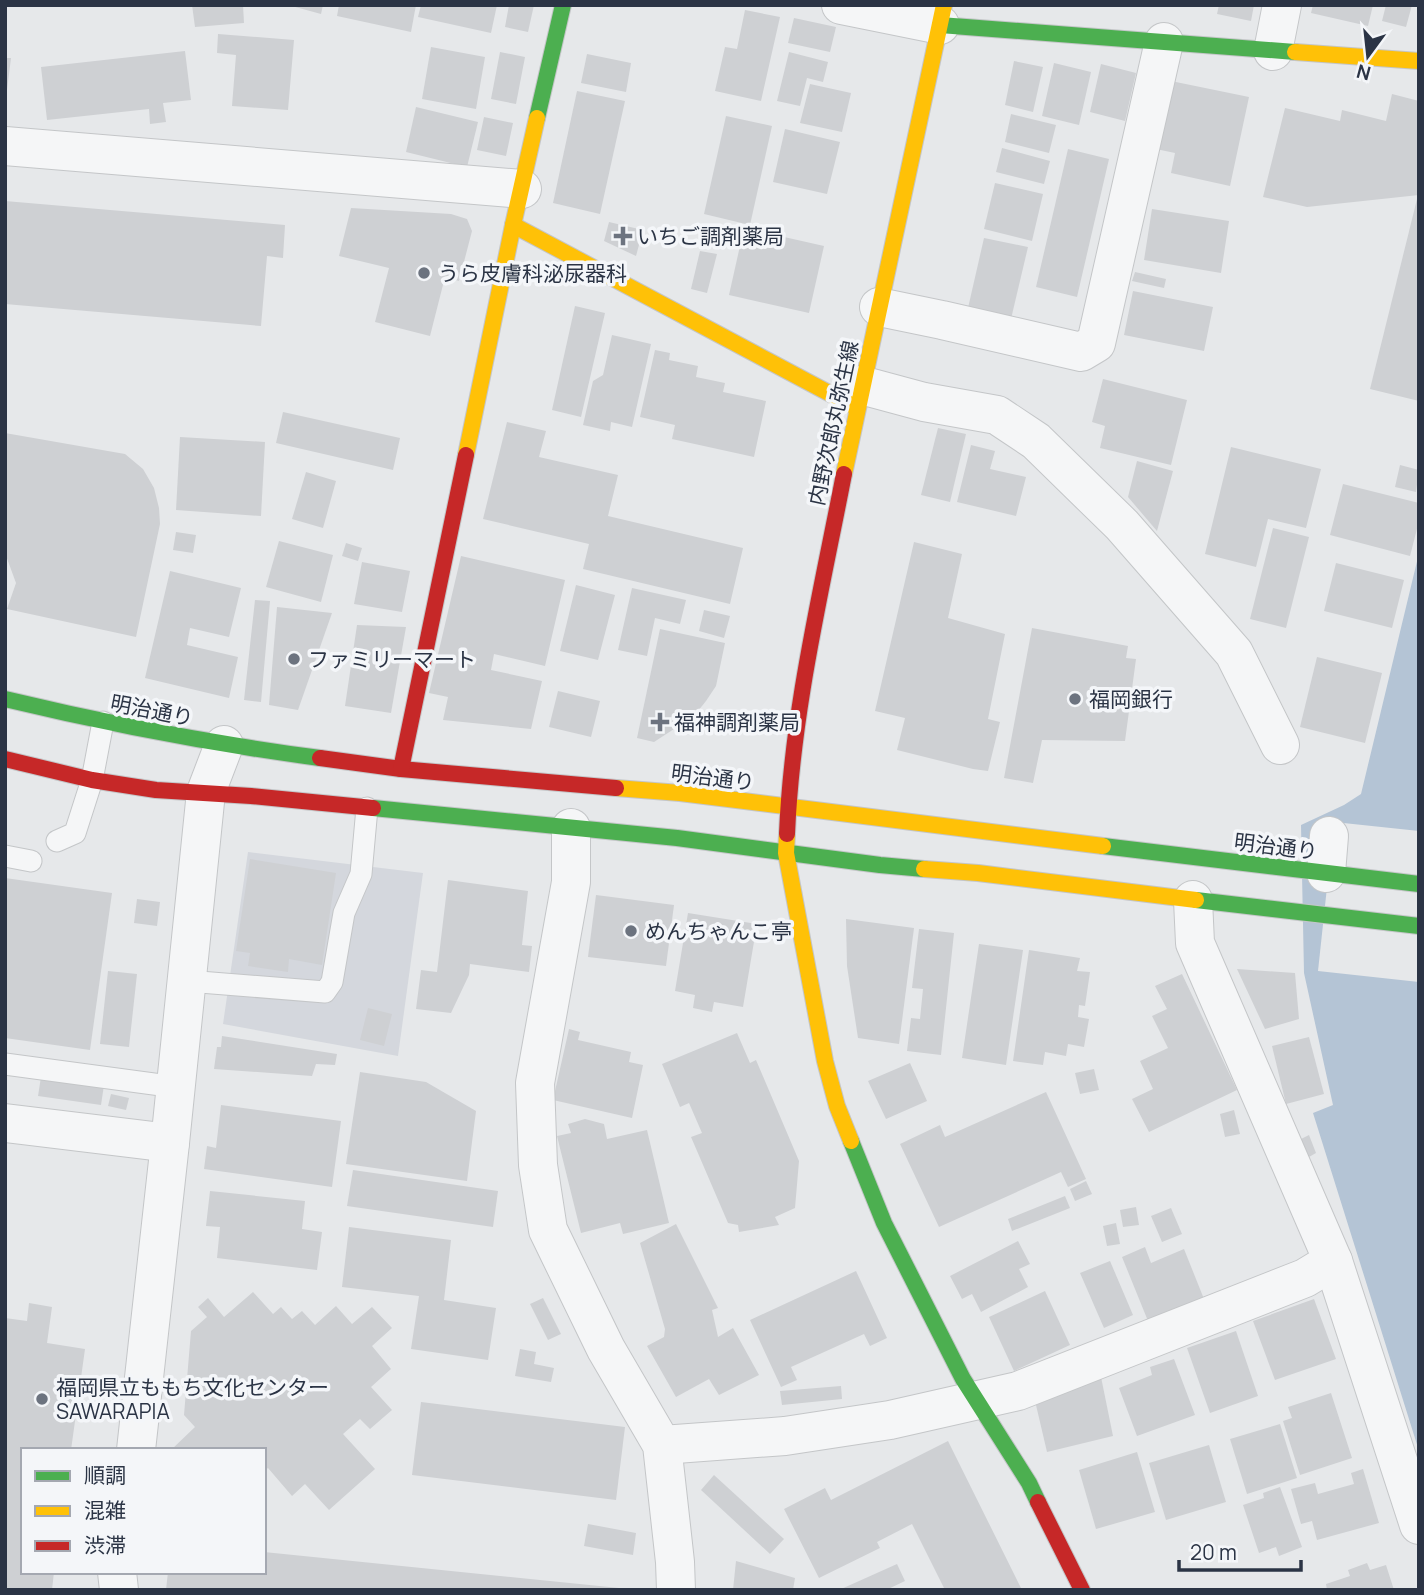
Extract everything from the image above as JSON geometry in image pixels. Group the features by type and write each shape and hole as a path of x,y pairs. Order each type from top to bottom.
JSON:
{"street":[{"path":"401,769 513,225 563,5"},
{"path":"841,5 1164,42 1419,61"},
{"path":"1273,51 1282,5"},
{"name":"内野次郎丸弥生線","path":"942,15 859,397 800,700 788,807 786,853 825,1060 837,1105 884,1223 963,1379 1029,1483 1082,1590"},
{"path":"879,307 1081,352 1096,344 1164,42"},
{"path":"5,146 522,189"},
{"path":"513,225 859,397 925,402 997,415 1037,441 1122,525 1234,653 1280,745"},
{"name":"明治通り","path":"5,699 103,722 224,745 401,769 681,793 1419,884"},
{"path":"136,1448 206,792 224,745"},
{"path":"5,759 92,780 156,790 206,792 677,838 1419,926"},
{"path":"571,828 571,882 535,1083 538,1165 548,1230 606,1349 662,1445 676,1590"},
{"path":"1329,836 1335,874"},
{"path":"1193,900 1195,943 1333,1261 1419,1525"},
{"path":"5,1123 170,1143"},
{"path":"662,1445 785,1436 890,1420 1018,1391 1305,1278 1333,1261"}],"lane":[{"path":"57,841 75,833 92,780 103,722"},
{"path":"187,981 325,992 332,982 344,913 361,874 367,808"},
{"path":"5,856 31,861"},
{"path":"5,1064 176,1087"}],"shaded area":[{"path":"248,852 423,873 398,1056 223,1024"}],"water":[{"path":"1419,553 1419,1451 1313,1113 1333,1105 1304,973 1301,825 1361,794"}],"pier":[{"path":"1334,822 1419,831 1419,982 1318,971"}],"building":[{"path":"192,5 243,5 244,23 195,27"},
{"path":"288,5 323,5 321,14"},
{"path":"339,5 416,5 411,32 337,16"},
{"path":"421,5 497,5 491,33 418,17"},
{"path":"509,5 534,5 528,32 505,27"},
{"path":"1219,5 1254,5 1251,21 1217,14"},
{"path":"1313,5 1373,5 1368,26 1311,13"},
{"path":"1386,5 1412,5 1406,27 1382,21"},
{"path":"745,10 780,17 761,101 715,91 725,47 737,49"},
{"path":"794,18 836,27 830,52 788,43"},
{"path":"218,34 294,40 288,110 232,106 236,55 217,53"},
{"path":"431,47 485,57 476,109 422,99"},
{"path":"185,51 191,100 163,103 166,122 150,124 149,109 47,120 41,67"},
{"path":"500,52 525,57 516,104 491,99"},
{"path":"789,52 828,62 823,82 807,78 800,106 777,101"},
{"path":"587,54 631,63 626,92 581,83"},
{"path":"5,58 11,58 7,90 5,90"},
{"path":"1014,61 1043,67 1033,112 1005,105"},
{"path":"1054,63 1091,72 1079,125 1042,116"},
{"path":"1101,64 1136,73 1125,121 1090,112"},
{"path":"1171,81 1249,97 1230,186 1171,173 1175,153 1156,149"},
{"path":"810,84 851,93 842,132 800,123"},
{"path":"577,91 625,101 600,214 553,203"},
{"path":"1392,94 1419,101 1419,195 1307,207 1263,197 1285,108 1340,121 1342,110 1386,121"},
{"path":"416,107 478,122 467,167 406,152"},
{"path":"1011,114 1056,125 1049,153 1005,142"},
{"path":"726,116 772,126 750,225 704,214"},
{"path":"484,117 513,123 506,156 477,150"},
{"path":"785,129 840,142 827,194 773,182"},
{"path":"1002,148 1050,161 1044,184 996,172"},
{"path":"1068,149 1109,159 1077,297 1036,287"},
{"path":"995,183 1043,194 1032,241 984,229"},
{"path":"1419,195 1419,401 1370,389"},
{"path":"5,201 285,225 283,258 267,256 261,326 5,304"},
{"name":"うら皮膚科泌尿器科","path":"351,208 451,214 467,219 472,231 459,281 445,277 430,336 375,322 389,268 339,256"},
{"path":"1152,209 1229,221 1221,273 1144,260"},
{"name":"いちご調剤薬局","path":"609,222 643,230 636,256 604,241"},
{"path":"744,228 824,246 809,313 729,295"},
{"path":"984,238 1028,247 1011,319 968,308"},
{"path":"700,251 717,254 707,293 691,289"},
{"path":"1135,272 1166,279 1164,288 1132,281"},
{"path":"1133,291 1213,307 1204,351 1124,335"},
{"path":"575,306 605,313 581,417 552,410"},
{"path":"612,335 651,344 632,427 611,422 610,431 583,425 593,381 603,375"},
{"path":"655,350 670,353 669,360 698,366 696,377 725,383 723,392 766,401 754,457 672,439 675,425 640,417"},
{"path":"1103,379 1187,400 1171,465 1100,448 1105,426 1092,422"},
{"path":"283,412 400,438 393,470 276,443"},
{"path":"507,422 546,431 539,457 618,475 608,516 743,548 730,604 583,569 589,544 483,519"},
{"path":"938,428 966,434 950,502 921,495"},
{"path":"5,433 125,454 143,469 154,488 160,524 136,637 7,609 16,583 5,553"},
{"path":"180,437 265,442 261,516 176,510"},
{"path":"971,445 995,451 990,469 1026,477 1016,516 957,502"},
{"path":"1231,447 1321,469 1306,528 1268,519 1256,567 1205,554"},
{"path":"1137,461 1173,471 1157,531 1128,497"},
{"path":"1400,465 1419,470 1416,492 1395,487"},
{"path":"306,472 336,481 323,528 292,519"},
{"path":"1343,484 1419,503 1419,521 1410,556 1330,535"},
{"path":"1273,528 1309,537 1286,628 1250,619"},
{"path":"176,532 196,535 193,553 173,550"},
{"path":"279,541 333,555 321,602 266,587"},
{"path":"914,542 962,554 948,618 1005,634 988,719 1000,722 988,771 897,750 905,718 875,711"},
{"path":"346,543 362,548 358,561 342,556"},
{"path":"461,556 565,580 545,666 494,654 491,670 542,681 531,729 443,720 448,697 429,693"},
{"path":"362,562 410,571 402,612 354,604"},
{"path":"1336,563 1404,580 1392,628 1324,611"},
{"path":"170,571 241,588 229,637 190,628 187,645 238,657 229,698 145,678"},
{"path":"576,585 615,595 598,660 560,651"},
{"path":"632,588 686,600 680,624 655,618 647,656 618,650"},
{"path":"255,600 270,601 261,702 244,700"},
{"name":"ファミリーマート","path":"277,607 332,613 298,710 269,705"},
{"path":"704,610 730,616 724,638 699,631"},
{"path":"357,625 406,627 391,713 345,706"},
{"name":"福岡銀行","path":"1032,628 1128,646 1126,658 1136,659 1125,741 1042,740 1033,783 1004,778"},
{"path":"660,629 725,643 716,686 706,701 694,716 654,742 637,738"},
{"path":"1317,657 1382,673 1365,743 1300,727"},
{"path":"558,691 600,701 591,737 549,727"},
{"path":"250,859 336,873 322,965 289,959 288,972 248,966 250,953 236,951"},
{"path":"5,878 112,893 90,1050 5,1038"},
{"path":"448,880 528,891 522,945 532,946 529,972 470,964 469,975 451,1013 416,1009 421,970 437,972"},
{"name":"めんちゃんこ亭","path":"596,895 674,905 666,966 588,957"},
{"path":"137,899 160,902 157,926 134,923"},
{"path":"688,913 757,924 743,1007 714,1002 712,1012 693,1008 695,995 675,991"},
{"path":"846,919 914,928 899,1044 858,1038 847,966"},
{"path":"919,929 954,933 941,1055 907,1051 911,1018 920,1019 923,989 912,988"},
{"path":"979,944 1023,950 1006,1065 962,1058"},
{"path":"1029,950 1080,958 1077,971 1090,972 1085,1006 1079,1005 1078,1017 1089,1019 1084,1047 1068,1044 1066,1056 1045,1052 1043,1065 1013,1061"},
{"path":"1237,969 1295,973 1299,1019 1265,1029"},
{"path":"108,971 137,974 129,1047 100,1044"},
{"path":"1182,974 1237,1090 1149,1132 1132,1099 1153,1089 1140,1061 1168,1048 1152,1016 1167,1009 1155,986"},
{"path":"368,1008 392,1014 384,1046 360,1040"},
{"path":"569,1029 580,1032 578,1040 631,1052 629,1062 643,1065 632,1118 553,1100"},
{"path":"737,1033 750,1063 756,1060 799,1161 795,1208 775,1217 779,1225 739,1232 738,1225 728,1223 691,1137 702,1133 689,1103 680,1107 662,1064"},
{"path":"222,1036 337,1054 335,1065 316,1064 312,1076 214,1069 217,1047 221,1047"},
{"path":"1309,1037 1324,1094 1286,1104 1272,1046"},
{"path":"910,1063 927,1101 886,1119 868,1081"},
{"path":"1094,1069 1099,1090 1080,1094 1075,1073"},
{"path":"360,1072 426,1082 476,1111 467,1181 346,1164"},
{"path":"41,1077 104,1085 101,1105 38,1096"},
{"path":"1046,1092 1086,1179 1068,1187 1061,1172 939,1227 900,1144 940,1125 945,1137"},
{"path":"111,1094 129,1098 126,1110 108,1106"},
{"path":"221,1105 341,1121 332,1187 204,1169 207,1146 216,1148"},
{"path":"1234,1110 1240,1134 1225,1137 1220,1114"},
{"path":"585,1119 604,1124 607,1139 647,1130 669,1223 623,1234 620,1223 581,1233 557,1136 571,1133 568,1124"},
{"path":"1309,1135 1316,1153 1309,1157 1301,1139"},
{"path":"353,1170 498,1191 493,1227 347,1206"},
{"path":"1086,1181 1092,1194 1075,1201 1070,1189"},
{"path":"210,1191 305,1201 302,1229 322,1232 317,1270 217,1258 220,1227 206,1226"},
{"path":"1065,1196 1070,1208 1012,1231 1008,1219"},
{"path":"1136,1207 1139,1225 1123,1227 1120,1210"},
{"path":"1171,1208 1182,1234 1162,1242 1151,1216"},
{"path":"1116,1223 1120,1244 1107,1246 1103,1226"},
{"path":"676,1224 718,1308 712,1310 718,1337 733,1328 759,1375 719,1395 709,1379 676,1397 647,1346 664,1337 665,1329 640,1243"},
{"path":"349,1227 451,1240 444,1300 496,1308 488,1360 411,1349 419,1296 342,1287"},
{"path":"1018,1241 1030,1264 1019,1269 1028,1287 981,1312 972,1294 962,1299 950,1276"},
{"path":"1145,1247 1151,1263 1184,1249 1204,1299 1148,1321 1122,1257"},
{"path":"1110,1261 1133,1315 1104,1328 1080,1273"},
{"path":"856,1271 887,1338 870,1346 864,1334 791,1367 797,1380 781,1387 750,1320"},
{"path":"1045,1291 1070,1345 1014,1371 989,1317"},
{"path":"253,1292 273,1314 281,1307 292,1319 302,1311 315,1325 336,1306 352,1324 372,1307 392,1328 372,1346 391,1369 371,1387 392,1410 370,1429 360,1419 343,1434 375,1469 329,1510 305,1484 292,1496 268,1468 266,1470 266,1448 173,1448 195,1427 184,1415 191,1331 207,1317 198,1307 208,1298 224,1317"},
{"path":"543,1298 561,1334 548,1340 530,1304"},
{"path":"1314,1299 1336,1359 1275,1380 1253,1321"},
{"name":"福岡県立ももち文化センター SAWARAPIA","path":"29,1303 52,1307 47,1343 85,1349 71,1448 21,1448 21,1574 54,1574 52,1590 5,1590 5,1318 27,1321"},
{"path":"1236,1331 1258,1396 1210,1413 1187,1348"},
{"path":"520,1349 536,1352 534,1364 554,1368 551,1382 515,1376"},
{"path":"1174,1359 1195,1415 1137,1436 1119,1388 1152,1375 1150,1367"},
{"path":"1101,1377 1113,1436 1047,1452 1036,1405"},
{"path":"841,1386 842,1399 782,1405 780,1391"},
{"path":"1331,1393 1352,1458 1300,1475 1283,1421 1292,1418 1288,1407"},
{"path":"421,1402 625,1427 616,1500 412,1475"},
{"path":"1280,1424 1297,1478 1247,1494 1230,1439"},
{"path":"948,1441 1022,1590 945,1590 912,1524 877,1542 880,1548 819,1578 784,1509 825,1488 831,1500"},
{"path":"1209,1445 1226,1502 1166,1520 1149,1463"},
{"path":"1137,1452 1155,1512 1096,1529 1079,1470"},
{"path":"1363,1469 1379,1523 1317,1540 1312,1521 1301,1524 1291,1489 1315,1483 1318,1494 1354,1484 1351,1473"},
{"path":"714,1475 784,1539 770,1554 701,1490"},
{"path":"1280,1487 1302,1547 1279,1556 1276,1547 1259,1553 1243,1505 1264,1498 1263,1493"},
{"path":"588,1524 636,1533 633,1555 584,1546"},
{"path":"266,1552 619,1588 618,1590 166,1590 168,1574 266,1574"},
{"path":"736,1561 795,1578 793,1590 733,1590"},
{"path":"1367,1563 1370,1570 1386,1565 1394,1590 1327,1590 1326,1584 1350,1576 1348,1570"},
{"path":"897,1564 905,1581 886,1590 839,1590"}],"traffic: fast":[{"path":"537,118 563,5"},
{"path":"940,25 1295,52"},
{"path":"5,699 162,733 320,758"},
{"path":"373,808 677,838 924,869"},
{"path":"1103,846 1419,884"},
{"path":"1196,900 1419,926"},
{"path":"851,1141 884,1223 963,1379 1029,1483 1038,1502"}],"traffic: slow":[{"path":"844,474 944,5"},
{"path":"1295,52 1419,61"},
{"path":"466,455 537,118"},
{"path":"513,225 857,408"},
{"path":"616,788 680,793 1103,846"},
{"path":"787,834 786,853 825,1061 837,1106 851,1141"},
{"path":"924,869 978,873 1196,900"}],"traffic: jam":[{"path":"401,769 466,455"},
{"path":"787,834 801,698 844,474"},
{"path":"320,758 401,769 616,788"},
{"path":"5,759 92,780 156,790 373,808"},
{"path":"1038,1502 1082,1590"}],"place":[{"name":"いちご調剤薬局","path":"623,236"},
{"name":"うら皮膚科泌尿器科","path":"424,273"},
{"name":"ファミリーマート","path":"294,659"},
{"name":"福岡銀行","path":"1075,699"},
{"name":"福神調剤薬局","path":"660,722"},
{"name":"めんちゃんこ亭","path":"631,931"},
{"name":"福岡県立ももち文化センター SAWARAPIA","path":"42,1399"}]}
